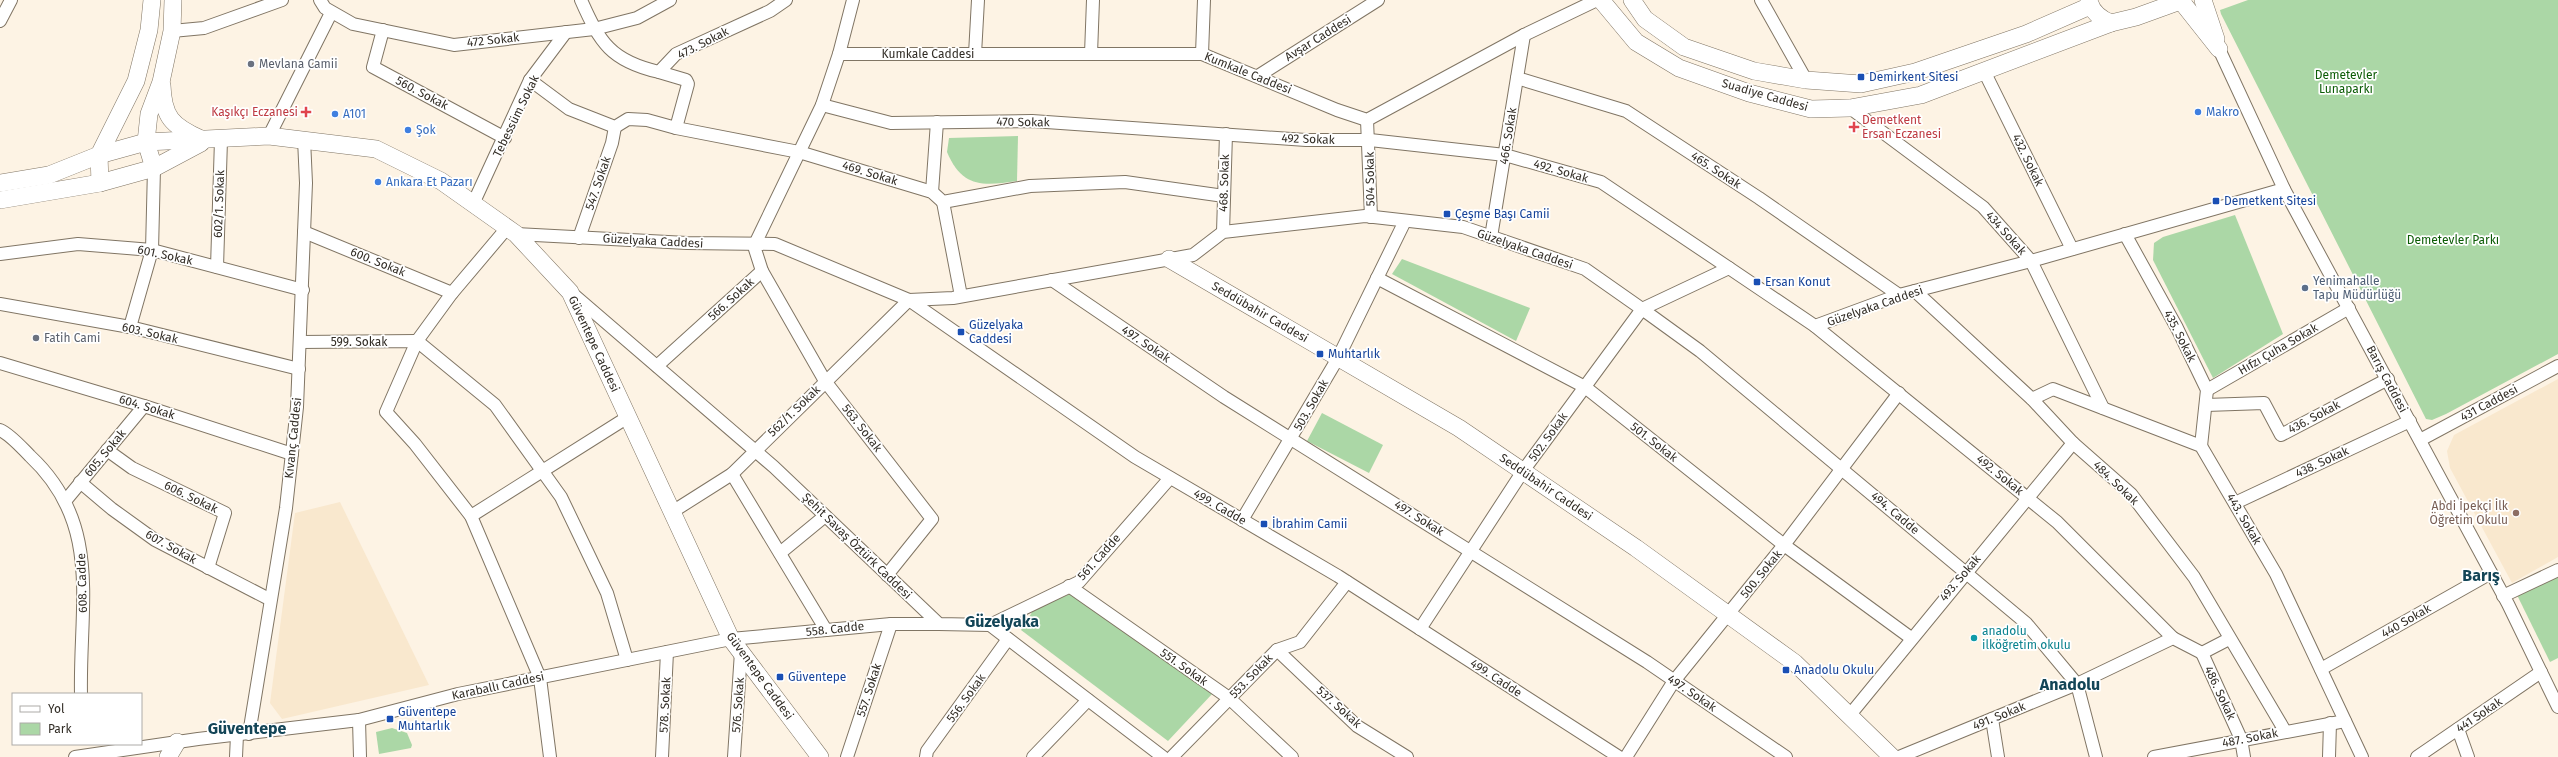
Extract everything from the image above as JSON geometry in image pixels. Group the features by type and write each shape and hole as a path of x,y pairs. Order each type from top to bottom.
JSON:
{"main road":[{"path":"100,183 98,155 136,81 149,30 152,0"},
{"path":"154,168 146,142 149,114 161,82 172,31 174,0"},
{"name":"Suadiye Caddesi","path":"1601,0 1636,42 1679,68 1748,93 1811,109 1850,108 1921,95 2111,23 2182,0"},
{"name":"Suadiye Caddesi","path":"1632,0 1645,19 1684,47 1754,71 1806,80 1861,84 1915,72 2026,34 2090,3 2104,20 2111,23"},
{"name":"Barış Caddesi","path":"2182,0 2219,49"},
{"name":"Barış Caddesi","path":"2204,0 2219,49"},
{"path":"161,82 163,106 170,119 182,131 213,141"},
{"name":"Güventepe Caddesi","path":"0,183 49,176 98,155 146,142 213,141 268,136 304,139 376,149 441,181 474,204 511,231 570,292 736,646 820,757"},
{"path":"0,200 100,183 154,168 213,141"},
{"name":"Seddübahir Caddesi","path":"1169,259 1459,428 1523,471 1728,614 1795,663 1892,757"},
{"path":"168,757 177,742"}],"street":[{"path":"0,20 10,0"},
{"path":"172,31 204,28 282,0"},
{"name":"472 Sokak","path":"320,0 325,8 353,24 454,45 594,29 637,18 670,0"},
{"path":"581,0 594,29 613,54 639,67 686,80 688,84 676,128"},
{"name":"473. Sokak","path":"659,72 676,54 770,11 786,0"},
{"path":"754,246 822,104 839,54 853,0"},
{"path":"975,54 978,0"},
{"path":"1091,54 1093,0"},
{"path":"1202,54 1204,0"},
{"name":"Avşar Caddesi","path":"1258,76 1378,0"},
{"path":"1370,140 1367,120 1581,3 1597,0"},
{"path":"1761,0 1806,80"},
{"path":"268,136 331,12"},
{"name":"560. Sokak","path":"383,30 373,67 505,138"},
{"name":"Tebessüm Sokak","path":"474,204 530,80 566,32"},
{"name":"466. Sokak","path":"1491,237 1524,35"},
{"name":"Barış Caddesi","path":"2219,49 2284,189 2491,572 2558,707"},
{"name":"Kumkale Caddesi","path":"839,54 1202,54 1337,110 1367,120"},
{"name":"432. Sokak","path":"1984,71 2072,250"},
{"name":"465. Sokak","path":"1518,78 1626,111 1759,198 1899,295"},
{"path":"530,80 569,109 615,127"},
{"name":"470 Sokak","path":"822,104 891,123 1032,121 1226,134"},
{"name":"434 Sokak","path":"1850,108 1983,207 2031,261 2103,408"},
{"name":"469. Sokak","path":"615,127 628,119 647,120 676,128 800,152 932,192 943,202"},
{"path":"932,192 937,122"},
{"name":"547. Sokak","path":"579,238 612,143 615,127"},
{"name":"492 Sokak","path":"1226,134 1306,140 1370,140"},
{"name":"468. Sokak","path":"1223,232 1226,134"},
{"name":"Kıvanç Caddesi","path":"249,734 286,508 292,454 299,369 303,290 304,139"},
{"name":"492. Sokak","path":"1370,140 1505,155 1601,182 1729,268"},
{"name":"504 Sokak","path":"1370,140 1371,217"},
{"name":"602/1. Sokak","path":"213,141 217,267"},
{"path":"130,327 152,250 154,168"},
{"path":"961,296 943,202 1030,186 1125,182 1224,196"},
{"name":"Güzelyaka Caddesi","path":"1729,268 1815,326 1899,295 2072,250 2284,189"},
{"name":"Güzelyaka Caddesi","path":"511,231 579,238 754,246 775,244 909,300 961,296 1193,255 1223,232 1371,217 1463,227 1585,269 1642,309"},
{"name":"503. Sokak","path":"1242,520 1292,439 1338,358 1405,221"},
{"path":"511,231 452,293 417,342 386,412 415,444 471,516 540,678 550,757"},
{"name":"600. Sokak","path":"304,232 452,293"},
{"name":"435. Sokak","path":"2125,234 2177,328 2207,390 2201,446"},
{"name":"601. Sokak","path":"0,254 78,244 152,250 303,290"},
{"name":"566. Sokak","path":"657,366 762,271 754,246"},
{"path":"1642,309 1729,268"},
{"name":"563. Sokak","path":"762,271 825,381 932,519 887,575"},
{"name":"501. Sokak","path":"1377,278 1585,387 1784,545 1912,638"},
{"name":"497. Sokak","path":"1052,280 1224,397 1472,551 1674,681 1786,757"},
{"name":"484. Sokak","path":"1915,291 2032,399 2073,443 2131,494 2194,576 2229,639 2285,731"},
{"name":"Şehit Savaş Öztürk Caddesi","path":"570,292 754,450 939,624"},
{"name":"562/1. Sokak","path":"672,512 732,474 754,450 909,300"},
{"name":"499. Cadde","path":"909,300 1135,457 1347,582 1619,757"},
{"name":"603. Sokak","path":"0,304 130,327 299,369"},
{"name":"Hıfzı Çuha Sokak","path":"2207,390 2349,308"},
{"name":"502. Sokak","path":"1420,629 1523,471 1642,309"},
{"name":"494. Cadde","path":"1642,309 1700,351 2026,623 2076,684 2096,757"},
{"name":"492. Sokak","path":"1815,326 2057,522 2173,638"},
{"name":"599. Sokak","path":"300,342 417,342"},
{"path":"417,342 495,405 561,497 607,593 627,660"},
{"name":"604. Sokak","path":"0,363 144,406 292,454"},
{"name":"431 Caddesi","path":"2420,440 2558,366"},
{"name":"436. Sokak","path":"2206,405 2264,403 2281,435 2388,379"},
{"path":"2032,399 2053,390 2201,446"},
{"name":"500. Sokak","path":"1626,757 1674,681 1784,545 1899,393"},
{"name":"605. Sokak","path":"66,500 144,406"},
{"path":"471,516 628,417"},
{"name":"438. Sokak","path":"2235,503 2410,421"},
{"name":"608. Cadde","path":"0,430 47,472 66,500 81,549 84,609 80,653 82,693"},
{"name":"493. Sokak","path":"1849,716 1965,572 2073,443"},
{"name":"443. Sokak","path":"2201,446 2276,574 2362,757"},
{"name":"606. Sokak","path":"107,450 132,468 226,513 208,568"},
{"path":"732,474 826,630"},
{"name":"561. Cadde","path":"990,625 1079,582 1170,478"},
{"name":"607. Sokak","path":"80,482 112,509 155,540 270,599"},
{"path":"780,553 825,516"},
{"path":"2503,596 2558,570"},
{"name":"440 Sokak","path":"2321,669 2491,572"},
{"name":"553. Sokak","path":"1172,757 1277,650 1300,642 1347,582"},
{"name":"551. Sokak","path":"1069,586 1230,698 1292,757"},
{"name":"558. Cadde","path":"736,646 826,630 891,624 939,624"},
{"name":"557. Sokak","path":"847,757 891,624"},
{"path":"939,624 990,625 1163,757"},
{"path":"2173,638 2202,653 2229,639"},
{"name":"491. Sokak","path":"1899,757 2076,684 2173,638"},
{"name":"556. Sokak","path":"926,757 927,751 1008,640"},
{"name":"Karaballı Caddesi","path":"81,753 359,720 458,694 667,652 736,646"},
{"name":"576. Sokak","path":"734,757 736,646"},
{"name":"537. Sokak","path":"1277,650 1357,726 1407,757"},
{"name":"578. Sokak","path":"662,757 667,652"},
{"name":"486. Sokak","path":"2202,653 2241,739 2244,757"},
{"name":"441 Sokak","path":"2417,757 2541,672"},
{"path":"1033,757 1088,700"},
{"path":"1992,718 1998,757"},
{"path":"359,720 360,757"},
{"name":"487. Sokak","path":"2154,757 2241,739 2345,721"},
{"path":"2329,757 2330,723"},
{"path":"2458,729 2468,757"},
{"path":"236,757 237,735"}],"shaded area":[{"name":"Abdi İpekçi İlk Öğretim Okulu","path":"2558,379 2558,557 2512,583 2450,468 2447,451 2454,435"},
{"path":"340,502 429,685 282,719 270,703 295,513"}],"green space":[{"name":"Demetevler Parkı","path":"2248,0 2558,0 2558,354 2446,414 2432,420 2426,419 2221,14 2220,10"},
{"path":"1018,136 1017,181 994,184 975,182 959,172 947,152 949,138"},
{"path":"2235,215 2283,334 2213,378 2153,260 2154,243 2163,237"},
{"path":"1402,259 1530,308 1516,341 1392,274"},
{"path":"1322,413 1383,445 1369,473 1307,441"},
{"path":"2558,577 2558,658 2550,662 2517,595"},
{"path":"1072,593 1213,693 1168,741 1021,630 1034,609"},
{"path":"392,728 407,733 412,745 411,748 379,754 376,732"}],"place":[{"name":"Mevlana Camii","path":"251,64"},
{"name":"Demirkent Sitesi","path":"1861,77"},
{"name":"Kaşıkçı Eczanesi","path":"306,112"},
{"name":"Makro","path":"2198,112"},
{"name":"A101","path":"335,114"},
{"name":"Demetkent Ersan Eczanesi","path":"1854,127"},
{"name":"Şok","path":"408,130"},
{"name":"Ankara Et Pazarı","path":"378,182"},
{"name":"Demetkent Sitesi","path":"2216,201"},
{"name":"Çeşme Başı Camii","path":"1447,214"},
{"name":"Ersan Konut","path":"1757,282"},
{"name":"Yenimahalle Tapu Müdürlüğü","path":"2305,288"},
{"name":"Güzelyaka Caddesi","path":"961,332"},
{"name":"Fatih Cami","path":"36,338"},
{"name":"Muhtarlık","path":"1320,354"},
{"name":"Abdi İpekçi İlk Öğretim Okulu","path":"2516,513"},
{"name":"İbrahim Camii","path":"1264,524"},
{"name":"anadolu ilköğretim okulu","path":"1974,638"},
{"name":"Anadolu Okulu","path":"1786,670"},
{"name":"Güventepe","path":"780,677"},
{"name":"Güventepe Muhtarlık","path":"390,719"}],"district":[{"name":"Barış","path":"2481,575"},
{"name":"Güzelyaka","path":"1002,621"},
{"name":"Anadolu","path":"2070,684"},
{"name":"Güventepe","path":"247,728"}],"park label":[{"name":"Demetevler Lunaparkı","path":"2346,82"}]}
